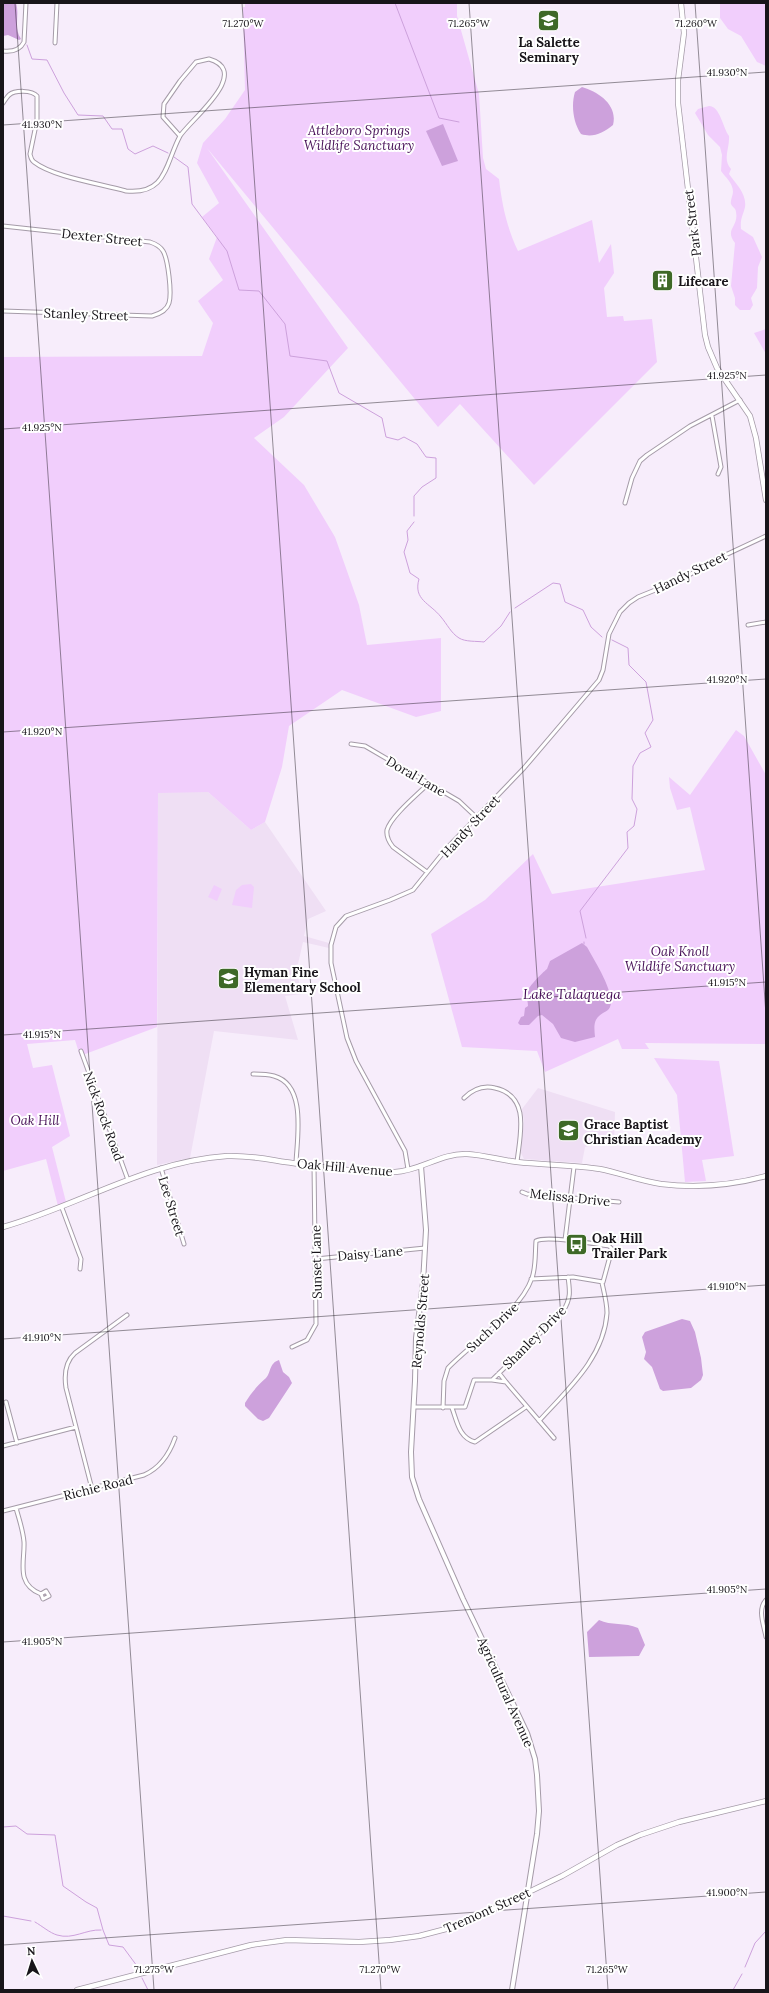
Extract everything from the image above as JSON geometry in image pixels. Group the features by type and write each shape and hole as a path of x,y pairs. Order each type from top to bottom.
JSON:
{"main road":[{"name":"Park Street","path":"681,3 684,33 678,80 678,103 705,335 708,347 717,368 740,400 753,426 766,500"},
{"name":"Oak Hill Avenue","path":"3,1227 62,1208 128,1180 161,1168 183,1162 226,1156 242,1155 296,1163 384,1171 408,1169 442,1158 465,1154 517,1162 600,1169 660,1184 675,1185 720,1184 766,1176"},
{"name":"Tremont Street","path":"77,1990 240,1947 265,1942 302,1940 360,1942 419,1936 462,1923 528,1892 640,1835 679,1822 766,1801"}],"street":[{"path":"3,51 16,50 22,47 24,42 26,3"},
{"path":"55,43 57,3"},
{"path":"3,103 11,94 16,92 30,92 37,96 38,120 30,154 35,163 58,172 126,191 135,192 149,188 162,179 180,136 216,96 222,86 224,75 222,69 213,60 204,59 196,62 180,81 164,104 163,117 180,136"},
{"name":"Dexter Street","path":"3,226 150,242 157,245 166,256 167,263 170,294 169,303 166,308"},
{"name":"Stanley Street","path":"3,311 152,316 159,314 166,308"},
{"path":"625,503 632,478 640,461 690,426 712,416 740,400"},
{"path":"712,416 720,467 718,474"},
{"name":"Handy Street","path":"408,1169 405,1151 350,1046 335,986 331,952 336,927 346,916 413,890 447,848 524,768 592,689 603,670 609,634 620,612 629,603 638,596 680,580 719,558 766,536"},
{"path":"748,625 766,622"},
{"name":"Doral Lane","path":"351,744 365,746 460,801 476,817"},
{"path":"427,872 393,847 389,842 387,834 390,823 428,783"},
{"name":"Nick Rock Road","path":"81,1051 128,1180"},
{"path":"253,1074 275,1076 289,1085 295,1094 297,1104 296,1163"},
{"path":"464,1098 472,1091 489,1087 504,1091 517,1102 521,1119 517,1162"},
{"name":"Sunset Lane","path":"292,1347 307,1340 316,1324 314,1165"},
{"name":"Reynolds Street","path":"412,1477 411,1452 416,1338 426,1230 421,1166"},
{"path":"539,1421 590,1363 604,1328 607,1309 602,1283 605,1280 612,1249 609,1246 565,1240 574,1167"},
{"name":"Lee Street","path":"161,1168 184,1244"},
{"name":"Melissa Drive","path":"522,1192 527,1194 619,1202"},
{"path":"62,1208 81,1259 80,1268"},
{"name":"Such Drive","path":"443,1408 444,1381 448,1368 516,1306 531,1279 536,1242 544,1239 565,1240"},
{"name":"Daisy Lane","path":"316,1258 425,1248"},
{"path":"531,1279 568,1277 588,1279 602,1283"},
{"name":"Shanley Drive","path":"492,1380 564,1311 570,1294 568,1277"},
{"path":"92,1489 65,1382 67,1364 75,1353 127,1315"},
{"path":"499,1373 526,1407 554,1438"},
{"path":"414,1407 465,1407 474,1380 506,1382"},
{"path":"6,1402 17,1443"},
{"path":"452,1408 462,1433 466,1438 475,1442 526,1407"},
{"path":"3,1446 76,1427"},
{"name":"Richie Road","path":"3,1511 136,1478 150,1472 165,1459 175,1438"},
{"name":"Agricultural Avenue","path":"412,1477 419,1499 461,1593 527,1733 535,1759 539,1811 537,1834 512,1990"},
{"path":"16,1508 24,1541 22,1562 23,1575 30,1587 41,1594"},
{"path":"765,1601 761,1613 766,1637"}],"shaded area":[{"name":"Hyman Fine Elementary School","path":"158,792 208,792 251,830 265,822 326,911 308,919 304,936 329,943 329,948 303,942 298,964 295,965 302,994 285,996 298,1040 214,1031 190,1158 157,1165"},
{"name":"Grace Baptist Christian Academy","path":"538,1088 615,1112 614,1143 606,1142 585,1147 582,1163 524,1159 521,1153 524,1121 522,1109"}],"green space":[{"path":"245,3 457,3 457,16 479,94 483,158 486,169 499,179 506,216 518,251 592,220 599,263 611,244 614,273 604,288 607,317 623,316 624,321 652,319 657,362 534,485 460,404 438,427 207,148 348,348 284,417 254,438 304,485 335,537 359,605 367,645 441,638 441,711 416,717 342,690 289,726 282,767 265,822 251,830 208,792 158,793 157,1027 80,1056 75,1040 27,1044 33,1068 52,1065 70,1136 52,1147 66,1202 58,1206 46,1159 3,1171 3,357 202,356 213,323 198,301 223,280 209,259 217,237 202,217 219,203 197,163 203,143 225,119 245,90 243,7 245,7"},
{"path":"720,3 766,3 766,66 757,62 741,36 728,29 720,18"},
{"path":"709,106 713,107 719,113 729,136 727,161 731,169 729,174 743,193 745,202 741,220 741,229 753,237 762,257 758,267 757,288 751,298 753,305 750,310 740,310 735,305 735,298 731,286 735,243 732,238 731,231 736,221 736,211 731,203 733,189 731,183 721,171 722,155 720,147 708,135 695,113 698,109"},
{"path":"766,329 766,354 754,333"},
{"name":"Oak Knoll Wildlife Sanctuary","path":"736,730 744,736 766,775 766,1044 645,1043 649,1049 622,1049 618,1039 545,1072 537,1051 462,1047 431,934 485,900 533,854 552,894 705,870 690,807 677,810 670,788 669,777 690,795"},
{"path":"251,884 254,887 252,908 232,905 236,890 242,885"},
{"path":"214,885 222,889 217,901 208,897"},
{"path":"654,1058 719,1061 734,1156 702,1160 706,1181 685,1182 677,1095"}],"water":[{"path":"3,3 16,3 17,30 21,39 19,40 8,35 3,36"},
{"path":"582,87 601,96 606,100 613,111 613,125 598,134 581,134 576,124 573,102 575,92"},
{"path":"443,124 458,161 442,166 426,131"},
{"name":"Lake Talaquega","path":"582,943 587,947 603,977 610,994 611,1001 609,1009 600,1015 596,1020 594,1026 595,1037 575,1042 561,1038 553,1024 542,1015 538,1016 529,1025 520,1025 518,1023 521,1017 524,1016 525,1008 528,1006 527,992 530,986 547,969 550,961"},
{"path":"682,1319 690,1321 695,1332 703,1375 701,1380 691,1388 663,1391 660,1389 652,1367 644,1359 646,1352 642,1337 645,1332"},
{"path":"279,1360 283,1372 289,1377 292,1383 269,1418 263,1421 258,1419 245,1406 245,1403 254,1390 268,1376 273,1363"},
{"path":"599,1620 638,1628 645,1645 639,1656 589,1657 587,1632"}],"waterway":[{"path":"395,3 439,118 459,122"},
{"path":"27,45 32,59 47,60 64,93 78,115 103,116 112,129 122,129 128,149 135,154 153,146 168,153"},
{"path":"174,157 188,167 192,204 227,251 239,290 259,291 285,324 290,356 327,361 339,393 382,418 386,437 398,440 404,437 417,444 426,457 436,458 436,478 422,487 414,496 414,516"},
{"path":"414,522 407,531 408,540 404,552 410,573 419,579 418,592 420,597 437,612 454,634 464,640 484,642 501,626 510,612"},
{"path":"515,608 553,583 560,584 565,602 583,610 591,627 602,637"},
{"path":"586,938 580,911 628,848 627,832 634,826 637,809 632,799 633,766 640,753 651,747 645,733 653,720 646,682 629,665 628,648 612,640"},
{"path":"3,1827 16,1826 27,1834 55,1835 63,1886 97,1908 109,1945 123,1947 137,1966"},
{"path":"3,1916 31,1921"},
{"path":"35,1922 52,1933 63,1936 101,1930"},
{"path":"745,1967 755,1943 766,1931"},
{"path":"733,1990 742,1974"},
{"path":"142,1978 148,1990"}],"place":[{"name":"La Salette Seminary","path":"549,20"},
{"name":"Lifecare","path":"663,281"},
{"name":"Hyman Fine Elementary School","path":"228,979"},
{"name":"Grace Baptist Christian Academy","path":"569,1131"},
{"name":"Oak Hill Trailer Park","path":"576,1245"}],"park label":[{"name":"Attleboro Springs Wildlife Sanctuary","path":"359,138"},
{"name":"Oak Hill","path":"35,1120"}]}
